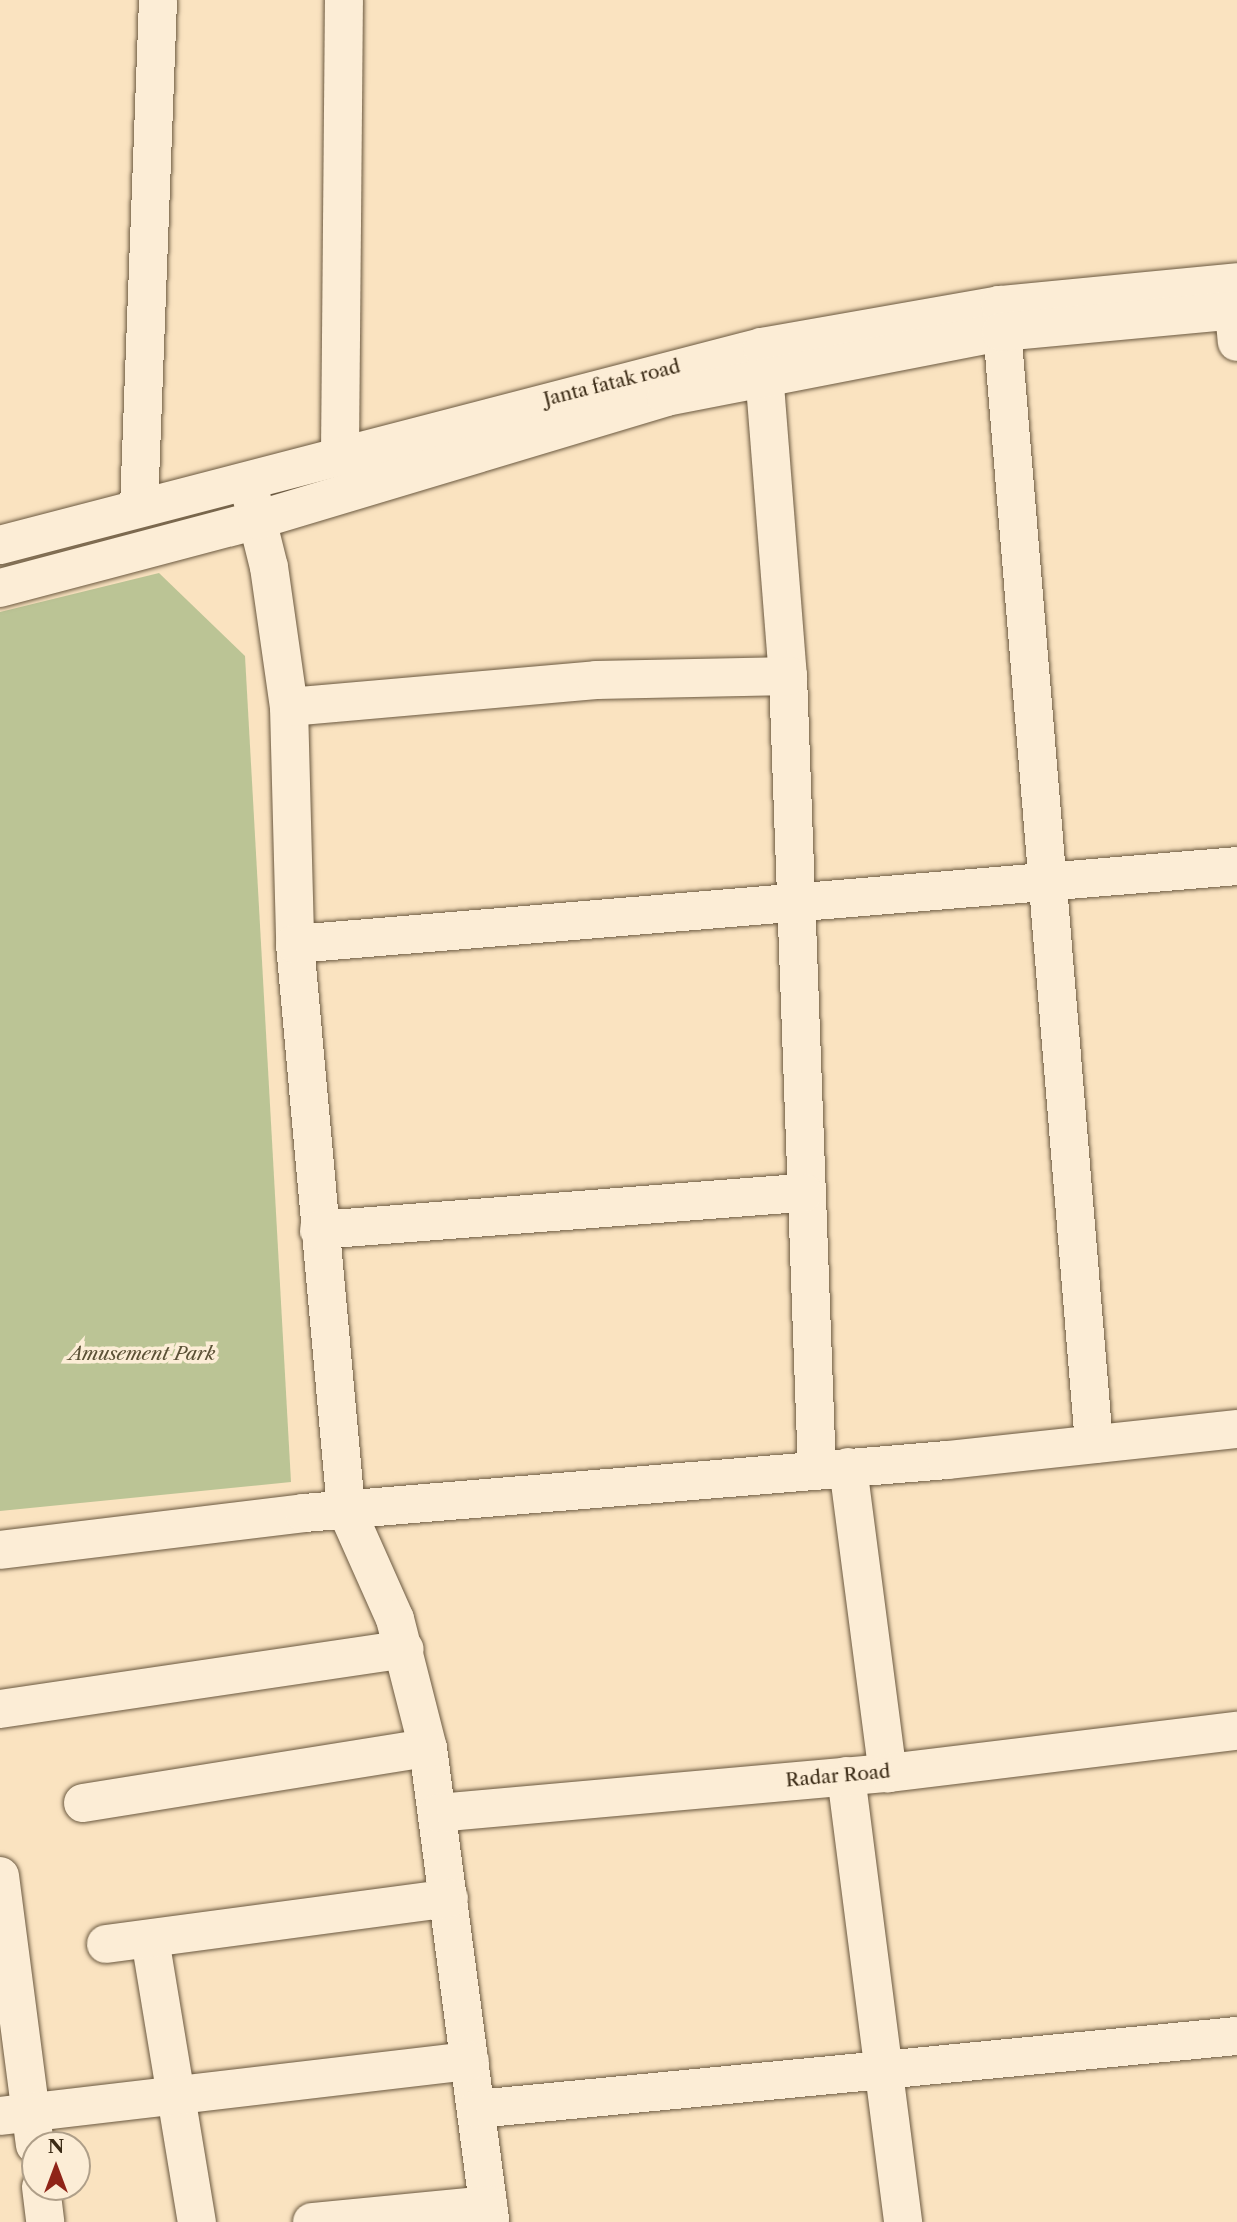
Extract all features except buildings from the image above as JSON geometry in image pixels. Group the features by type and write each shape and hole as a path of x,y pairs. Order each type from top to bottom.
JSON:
{"street":[{"path":"139,508 158,0"},
{"path":"340,453 344,0"},
{"name":"Janta fatak road","path":"0,545 340,453 763,361 1001,319 1236,311"},
{"path":"1001,319 1045,884 1094,1444"},
{"path":"0,588 257,520 666,397 763,361 788,676 804,1193 832,1468 888,1773"},
{"path":"246,478 257,520 289,707 295,944 346,1509 405,1649 429,1748 489,2213 312,2222"},
{"path":"289,707 596,680 788,676"},
{"path":"295,944 794,900 1045,884 1237,866"},
{"path":"319,1230 804,1193"},
{"path":"0,1550 346,1509 832,1468 1237,1429"},
{"path":"0,1709 405,1649"},
{"name":"Radar Road","path":"438,1813 888,1773 1237,1731"},
{"path":"83,1803 429,1748"},
{"path":"846,1776 904,2222"},
{"path":"0,1876 22,2124 172,2096 470,2061"},
{"path":"106,1944 449,1898"},
{"path":"150,1939 172,2096 197,2222"},
{"path":"477,2109 1237,2036"},
{"path":"43,2201 45,2222"}],"green space":[{"name":"Amusement Park","path":"159,573 245,656 291,1482 0,1511 0,612"}]}
